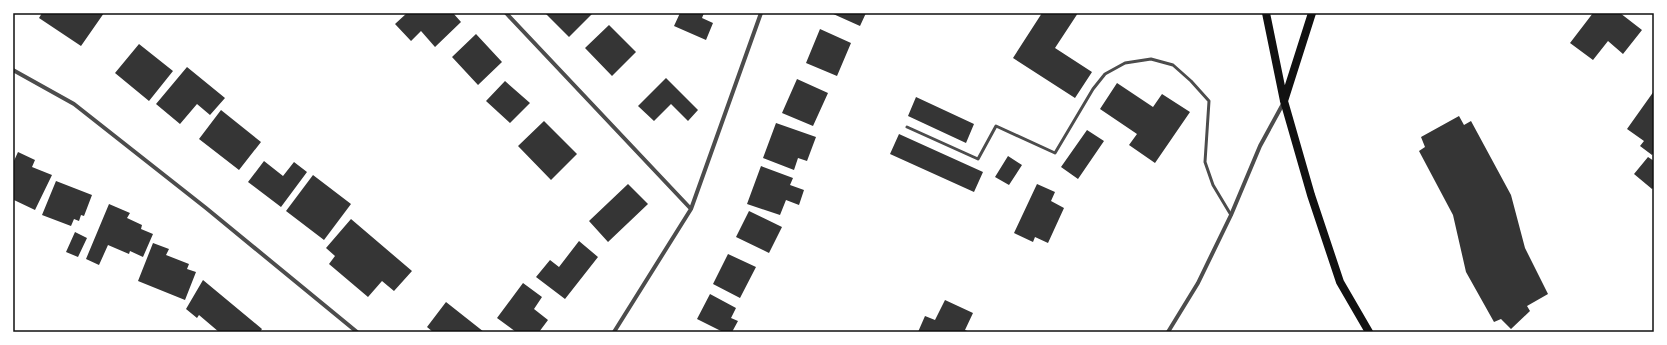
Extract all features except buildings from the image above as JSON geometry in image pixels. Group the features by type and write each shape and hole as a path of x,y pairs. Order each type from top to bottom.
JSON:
{"main road":[{"path":"1266,13 1284,101 1311,195 1340,282 1369,332"},
{"path":"1284,101 1312,13"}],"street":[{"path":"506,13 690,209"},
{"path":"614,332 690,209 761,13"},
{"path":"13,70 74,104 206,208 357,332"},
{"path":"1168,332 1198,283 1231,215 1260,146 1284,101"}],"lane":[{"path":"907,127 978,159 996,126 1055,153 1093,89 1105,74 1125,63 1152,59 1173,65 1191,81 1209,101 1205,162 1213,186 1231,215"}]}
